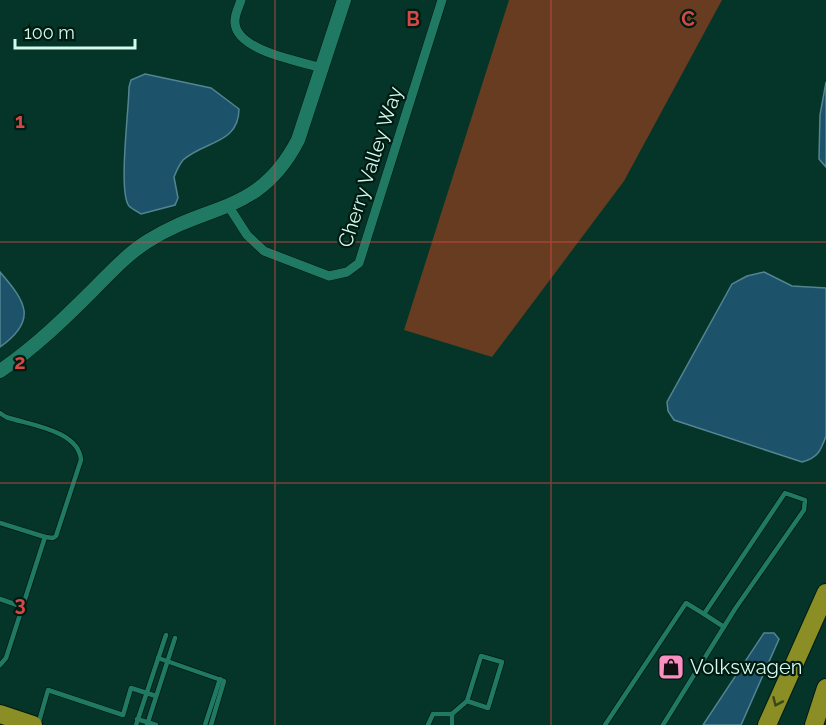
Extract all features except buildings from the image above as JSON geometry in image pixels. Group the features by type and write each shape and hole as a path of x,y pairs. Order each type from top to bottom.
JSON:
{"highway":[{"path":"767,725 826,593"},
{"path":"814,725 826,688"},
{"path":"0,714 33,725"}],"street":[{"path":"241,0 235,22 237,31 252,47 322,68"},
{"path":"0,370 17,360 146,242 169,228 229,207 266,183 291,154 344,0"},
{"name":"Cherry Valley Way","path":"229,207 247,235 264,251 330,276 346,272 359,263 442,0"}],"lane":[{"path":"0,413 63,436 76,445 81,460 56,536 45,537 0,523"},
{"path":"663,725 724,627 804,510 805,500 785,493 704,614"},
{"path":"0,665 6,658 45,537"},
{"path":"0,599 23,607"},
{"path":"607,724 686,603 724,627"},
{"path":"156,725 136,722 166,635"},
{"path":"147,724 175,638"},
{"path":"428,725 433,714 452,714 467,701 481,656 502,663 488,708 467,701"},
{"path":"158,658 224,681 211,725"},
{"path":"206,725 220,679"},
{"path":"38,725 48,690 123,715 131,688 156,696"},
{"path":"452,714 452,725"}],"shaded area":[{"path":"509,0 722,0 624,181 492,357 404,330"}],"water":[{"path":"145,74 211,88 239,109 233,129 227,136 183,160 174,177 178,198 175,205 141,214 129,206 126,198 124,168 129,87 131,80"},
{"path":"826,82 826,167 819,159 820,115"},
{"path":"0,272 21,302 24,319 20,328 0,347"},
{"path":"764,272 792,286 826,288 826,436 818,453 802,462 674,420 668,411 667,402 732,284 747,276"},
{"path":"764,633 774,633 779,639 741,725 703,725"}],"place":[{"name":"Volkswagen","path":"671,667"}]}
